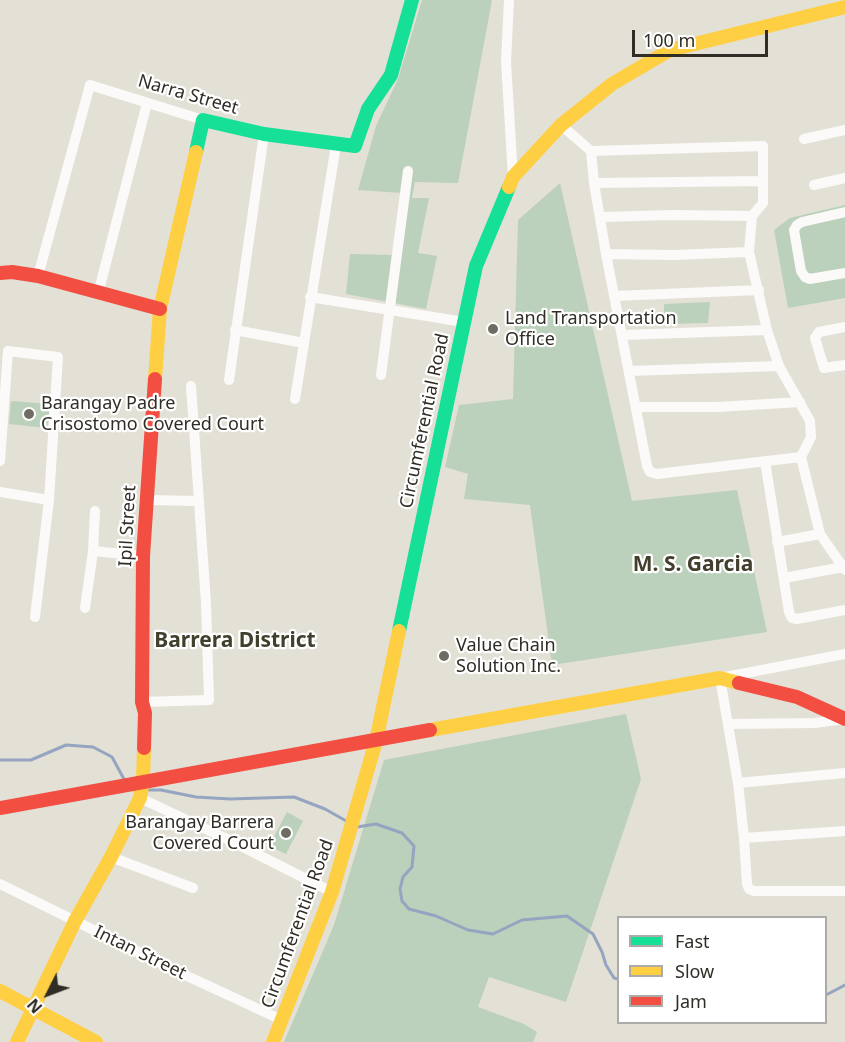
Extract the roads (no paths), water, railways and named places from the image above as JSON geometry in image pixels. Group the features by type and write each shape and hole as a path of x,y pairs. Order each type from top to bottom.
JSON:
{"street":[{"path":"295,399 336,145 355,146 368,109 391,75 412,0"},
{"path":"509,0 506,62 513,177"},
{"name":"Circumferential Road","path":"273,1042 332,892 376,741 476,266 513,177 561,125 612,84 670,50 845,7"},
{"name":"Narra Street","path":"38,276 90,85 203,120 264,134 336,145"},
{"path":"98,294 147,103"},
{"name":"Ipil Street","path":"16,1042 75,921 111,857 140,798 143,781 145,713 142,702 143,556 160,309 203,120"},
{"path":"561,125 591,151 763,146 763,203 752,216 749,252 767,330 779,366 810,421 810,437 801,457 820,534 844,569 784,578"},
{"path":"804,139 845,130"},
{"path":"229,380 234,330 264,134"},
{"path":"591,151 606,254 650,472 657,474 801,457"},
{"path":"381,375 408,171"},
{"path":"814,185 845,178"},
{"path":"594,183 763,181"},
{"path":"845,212 801,222 794,230 801,271 805,277 810,279 845,273"},
{"path":"601,217 752,216"},
{"path":"606,254 674,255 749,252"},
{"path":"0,273 12,272 38,276 160,309"},
{"path":"614,296 759,290"},
{"path":"310,297 464,322"},
{"path":"845,327 819,332 815,338 824,368 845,365"},
{"path":"234,330 304,343"},
{"path":"622,334 767,330"},
{"path":"0,461 8,351 58,357 49,500 35,617"},
{"path":"629,371 779,366"},
{"path":"142,702 209,700 206,603 191,387"},
{"path":"637,406 718,407 800,402"},
{"path":"765,461 789,612 792,618 845,610"},
{"path":"0,492 49,500"},
{"path":"146,500 198,501"},
{"path":"85,608 93,551 94,511"},
{"path":"777,542 820,534"},
{"path":"93,551 143,556"},
{"path":"0,808 845,654"},
{"path":"720,678 797,697 845,719"},
{"path":"720,678 738,783 749,889 754,891 845,891"},
{"path":"728,724 815,723 845,719"},
{"path":"738,783 845,773"},
{"path":"140,798 332,892"},
{"path":"744,838 845,831"},
{"path":"111,857 194,888"},
{"name":"Intan Street","path":"0,884 184,975 282,1020"},
{"path":"0,991 96,1042"}],"waterway":[{"path":"0,760 31,760 66,745 93,747 112,757 125,781"},
{"path":"149,790 230,799 294,797 325,809 348,822"},
{"path":"357,827 376,824 402,833 414,846 412,867 403,877 400,889 402,901 409,909 436,916 468,930 493,934 522,920 567,916 593,934 606,965 614,978 617,979"},
{"path":"827,994 845,985"}],"place":[{"name":"Land Transportation Office","path":"493,329"},
{"name":"Barangay Padre Crisostomo Covered Court","path":"29,414"},
{"name":"Value Chain Solution Inc.","path":"444,656"},
{"name":"Barangay Barrera Covered Court","path":"286,833"}],"district":[{"name":"M. S. Garcia","path":"693,565"},
{"name":"Barrera District","path":"235,641"}]}
